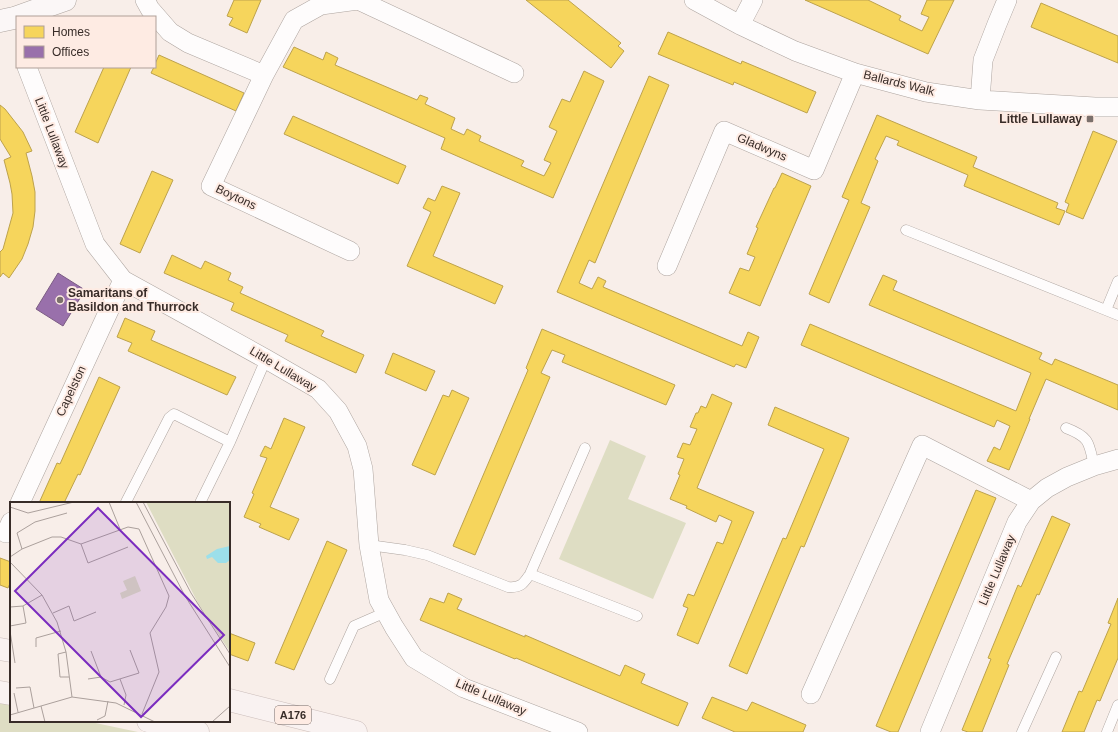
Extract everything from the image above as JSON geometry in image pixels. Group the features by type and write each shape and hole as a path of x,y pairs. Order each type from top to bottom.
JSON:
{"main road":[{"path":"0,649 10,651"},
{"path":"0,692 10,694"},
{"name":"A176","path":"230,700 356,732"},
{"path":"153,722 198,732"}],"street":[{"path":"25,16 65,0"},
{"path":"145,0 150,9 170,32 188,44 264,75"},
{"name":"Boytons","path":"350,251 210,186 264,75 294,20 321,5 358,0 514,72"},
{"name":"Ballards Walk","path":"694,0 740,25 795,51 855,73 926,92 980,100 1095,108 1118,107"},
{"path":"740,25 752,0"},
{"path":"980,100 983,60 1007,0"},
{"name":"Little Lullaway","path":"27,68 95,244 123,280 266,359 318,390 338,411 357,446 363,469 369,545 379,600 414,658 464,688 578,732"},
{"name":"Gladwyns","path":"667,266 724,131 814,170 855,73"},
{"name":"Capelston","path":"20,502 123,280"},
{"path":"812,694 922,445 1031,501"},
{"name":"Little Lullaway","path":"930,732 1017,522 1031,501 1047,488 1067,477 1094,466 1118,459"}],"lane":[{"path":"906,230 1118,316"},
{"path":"1106,310 1118,281"},
{"path":"200,502 230,442 266,359"},
{"path":"126,502 169,418 174,414 230,442"},
{"path":"1066,428 1082,435 1087,440 1094,466"},
{"path":"369,545 427,555 508,587 516,588 521,586 530,574 585,448"},
{"path":"530,574 637,616"},
{"path":"330,679 354,626 386,612"},
{"path":"1022,732 1056,657"},
{"path":"1107,732 1118,705"}],"green space":[{"path":"610,440 646,456 628,499 686,523 653,599 559,559"},
{"path":"0,703 10,705 10,722 91,722 138,732 0,732"}],"building: Homes":[{"path":"234,0 261,0 247,33 229,25 233,18 227,16"},
{"path":"526,0 568,0 621,43 618,46 624,51 611,68"},
{"path":"805,0 868,0 901,16 899,20 922,31 929,17 921,14 927,0 954,0 928,54"},
{"path":"1041,3 1118,36 1118,63 1031,27"},
{"path":"668,32 741,64 742,61 816,92 807,113 734,82 733,85 658,54"},
{"path":"294,47 323,60 326,52 338,58 335,65 417,100 420,95 428,98 425,104 455,118 451,129 464,135 467,129 481,136 479,141 524,161 521,166 544,176 551,163 544,160 557,131 549,127 562,99 570,102 584,71 604,81 553,198 441,149 445,138 283,67"},
{"path":"159,55 244,93 236,111 151,73 154,68 156,68 156,62"},
{"path":"104,68 131,68 98,143 75,132"},
{"path":"649,76 669,85 595,263 589,260 579,283 592,289 598,277 606,281 603,287 742,346 748,332 759,337 746,368 736,364 734,367 557,292"},
{"path":"0,105 5,109 23,132 32,151 26,153 35,192 33,227 28,244 22,259 9,278 3,273 0,277 0,252 3,249 13,213 12,194 4,160 11,157 0,139"},
{"path":"877,115 977,157 973,167 1058,203 1056,208 1065,211 1059,225 964,186 968,175 897,145 899,141 886,136 875,159 878,161 861,203 870,207 829,303 809,294 849,200 842,197"},
{"path":"293,116 406,166 398,184 284,134"},
{"path":"1093,131 1117,141 1083,219 1066,212 1069,204 1065,202"},
{"path":"152,171 173,180 140,253 120,244"},
{"path":"782,173 811,186 760,306 729,293 740,268 749,271 755,257 747,254 758,228 756,227"},
{"path":"442,186 460,193 433,256 503,286 495,304 407,266 431,212 423,208 428,198 435,201"},
{"path":"172,255 201,269 205,261 231,273 228,280 243,287 240,293 324,331 321,336 364,355 356,373 285,341 288,335 231,310 234,303 164,273"},
{"path":"883,275 897,281 893,290 1042,353 1039,359 1052,365 1055,359 1118,385 1118,410 1046,379 1009,470 987,461 994,447 1000,450 1010,426 997,420 994,427 801,345 810,324 1016,411 1031,373 869,305"},
{"path":"125,318 155,331 151,340 236,377 227,395 128,351 132,343 117,337"},
{"path":"542,329 675,385 666,405 562,362 565,355 552,350 541,373 550,377 475,555 453,546 528,370 526,368"},
{"path":"393,353 435,371 426,391 385,373"},
{"path":"99,377 120,387 80,475 78,474 64,502 39,502 57,463 60,464"},
{"path":"452,390 469,398 435,475 412,465 443,395 449,397"},
{"path":"712,394 732,403 697,488 754,512 698,644 677,635 688,608 683,606 688,594 694,596 717,542 723,544 732,521 719,515 716,522 686,508 687,506 670,499 680,475 678,474 684,459 677,457 683,443 690,445 697,429 690,427 696,413 698,413 701,406 706,408"},
{"path":"775,407 849,438 804,547 801,546 747,674 729,666 783,538 786,539 824,449 768,425"},
{"path":"284,418 305,427 270,507 299,519 289,540 259,527 261,524 244,517 254,494 252,493 267,458 260,456 265,446 271,449"},
{"path":"976,490 996,498 898,732 891,732 876,726"},
{"path":"1052,516 1070,524 1039,595 1037,594 1007,664 1009,665 982,732 968,732 962,730 991,659 988,658 1018,585 1021,587"},
{"path":"327,541 347,550 294,670 275,663"},
{"path":"0,558 10,562 10,583 8,588 0,585"},
{"path":"448,593 462,599 457,609 525,637 525,635 620,676 625,665 645,674 641,683 688,703 678,726 516,658 515,659 420,620 430,598 444,603"},
{"path":"1118,598 1118,658 1100,701 1097,700 1084,732 1062,732 1079,691 1082,692 1111,624 1108,623"},
{"path":"230,633 255,643 248,661 230,654"},
{"path":"712,697 747,711 752,702 806,725 803,732 735,732 702,718"}],"building: Offices":[{"name":"Samaritans of Basildon and Thurrock","path":"58,273 85,290 63,326 36,309"}],"place":[{"name":"Little Lullaway","path":"1090,119"},
{"name":"Samaritans of Basildon and Thurrock","path":"60,300"}]}
